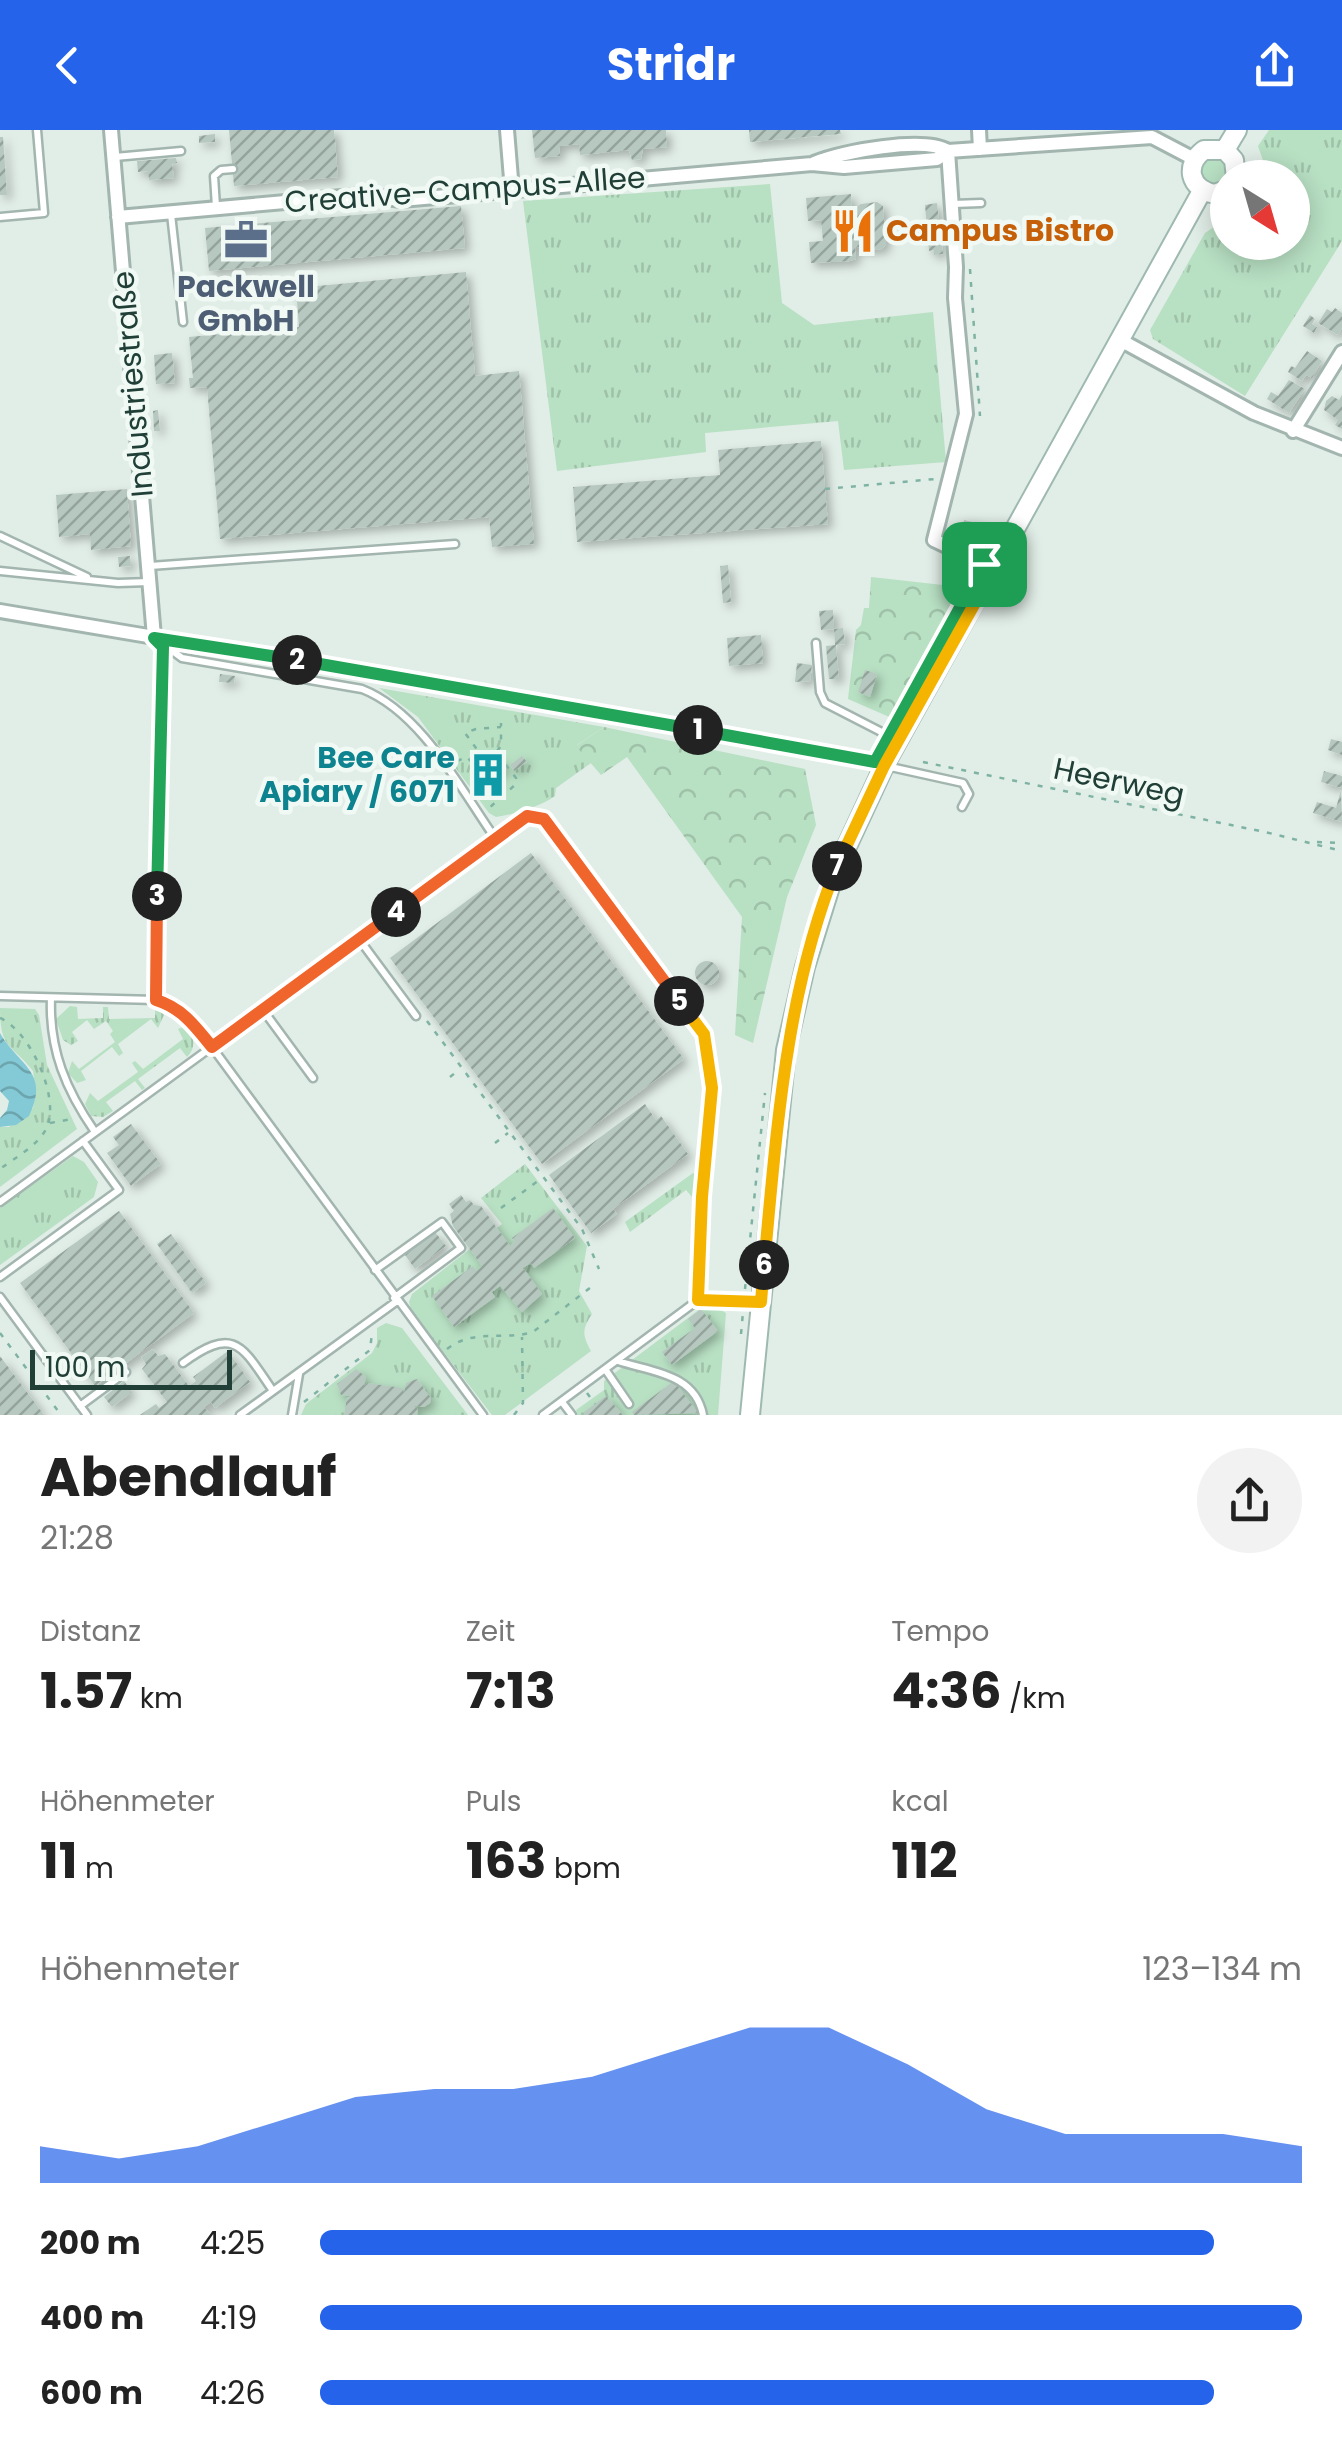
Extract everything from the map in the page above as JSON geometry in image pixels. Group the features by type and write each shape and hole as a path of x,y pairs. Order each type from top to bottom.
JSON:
{"street":[{"name":"Industriestraße","path":"111,130 158,642"},
{"path":"507,130 512,191"},
{"path":"979,130 980,148"},
{"path":"1225,150 1237,130"},
{"name":"Creative-Campus-Allee","path":"118,217 364,195 401,200 812,164 844,167 936,159 948,151 1152,133 1194,158"},
{"path":"1210,193 1202,191 1191,176 1194,158 1204,150 1225,150 1234,160"},
{"path":"948,151 966,414 934,540 994,569"},
{"path":"750,1415 752,1301 780,1091 794,1008 834,874 898,741 1202,191"},
{"path":"1122,341 1254,413 1342,448"},
{"path":"1293,431 1336,373 1342,352"},
{"path":"0,610 158,642"}],"lane":[{"path":"0,217 44,213 37,130"},
{"path":"114,158 181,151"},
{"path":"216,209 214,176 232,169"},
{"path":"953,204 981,202"},
{"path":"171,213 183,322"},
{"path":"0,536 93,580"},
{"path":"149,566 455,544"},
{"path":"0,571 150,582"},
{"path":"158,642 161,674"},
{"path":"158,642 182,658 362,689 382,696 410,721 496,838"},
{"path":"816,644 820,692 825,703 898,741"},
{"path":"886,764 963,783 969,794 962,807"},
{"path":"0,1202 527,816 544,819 704,1034 712,1088 698,1300"},
{"path":"359,939 416,1016"},
{"path":"0,996 156,1000 186,1016 484,1415"},
{"path":"51,998 54,1047 60,1071 95,1132"},
{"path":"263,1010 313,1078"},
{"path":"0,1277 119,1190 83,1141"},
{"path":"240,1415 461,1248 442,1222 374,1270"},
{"path":"0,1297 86,1415"},
{"path":"544,1415 698,1300 752,1301"},
{"path":"183,1363 208,1344 240,1347 273,1391"},
{"path":"616,1360 684,1382 703,1415"},
{"path":"605,1370 629,1404"},
{"path":"80,1406 126,1372"},
{"path":"293,1412 299,1372"},
{"path":"562,1402 572,1415"}],"path":[{"path":"825,488 951,478"},
{"path":"158,642 448,685 886,764"},
{"path":"156,1000 161,674"},
{"path":"446,769 464,757 476,767 496,752 501,725 466,733 485,760"},
{"path":"481,818 492,802 517,782 496,752"},
{"name":"Heerweg","path":"916,762 1342,851"},
{"path":"1310,843 1342,843"},
{"path":"416,1016 424,1016 582,1229 599,1269"},
{"path":"0,1018 34,1052 50,1103 48,1124 36,1142 0,1168"},
{"path":"34,1052 54,1047"},
{"path":"450,1077 462,1068"},
{"path":"741,1338 752,1301 764,1095 770,1086"},
{"path":"48,1124 84,1116"},
{"path":"496,1143 510,1132"},
{"path":"501,1208 543,1177"},
{"path":"438,1355 471,1335 522,1336 534,1332 590,1287"},
{"path":"293,1412 370,1350 373,1339 369,1321"},
{"path":"0,1333 61,1415"},
{"path":"514,1415 523,1403 522,1336"}],"green space":[{"path":"1269,130 1342,130 1342,241 1245,396 1153,339 1150,330 1210,230 1210,260 1310,260 1310,160 1263,160 1258,146"},
{"path":"1208,159 1218,159 1210,160 1208,183 1201,176 1201,166"},
{"path":"770,184 782,303 814,325 933,312 946,462 844,470 838,421 705,433 706,452 557,471 523,201"},
{"path":"871,577 961,587 894,719 848,699 856,630 864,608 869,608"},
{"path":"379,688 604,727 577,745 591,763 556,788 555,796 527,810 496,817 489,813 418,717"},
{"path":"604,727 805,769 816,825 787,897 753,1043 735,1035 742,917 627,757 601,775 576,746"},
{"path":"70,1006 77,1007 78,1019 103,1018 103,1007 108,1007 109,1019 155,1018 155,1007 164,1015 158,1028 151,1019 118,1044 123,1053 119,1056 112,1047 81,1071 86,1080 77,1083 68,1073 72,1061 79,1069 115,1042 106,1021 94,1029 87,1020 72,1032 78,1041 71,1045 63,1040 56,1019"},
{"path":"0,1008 35,1009 39,1015 47,1065 77,1129 0,1187 0,1127 9,1127 33,1108 36,1092 33,1071 8,1045 2,1032"},
{"path":"189,1028 193,1040 187,1057 180,1048 138,1079 145,1088 142,1090 135,1081 106,1102 113,1111 103,1117 91,1116 85,1104 90,1093 98,1101 138,1072 132,1063 135,1061 143,1069 183,1039 178,1029"},
{"path":"73,1156 84,1162 98,1182 94,1197 0,1265 0,1208"},
{"path":"525,1164 587,1246 579,1291 592,1314 584,1332 591,1351 505,1415 492,1415 411,1310 409,1302 412,1294 502,1224 481,1198"},
{"path":"693,1173 699,1176 695,1195 692,1197 686,1190 630,1232 625,1222"},
{"path":"708,1303 726,1313 718,1415 578,1415 576,1410 604,1390 604,1381"},
{"path":"386,1323 402,1328 468,1415 301,1415 306,1404 372,1353 377,1328"}],"water":[{"path":"0,1033 29,1070 36,1089 29,1116 16,1125 0,1127 9,1101 0,1091"}],"building":[{"path":"229,130 334,130 338,177 234,186"},
{"path":"532,130 666,130 667,147 643,149 641,159 632,160 629,150 580,155 579,144 559,146 560,156 535,158"},
{"path":"749,130 840,130 841,134 750,142"},
{"path":"215,134 215,142 199,143 199,136"},
{"path":"3,137 7,195 0,195"},
{"path":"176,158 177,163 172,164 174,178 149,180 148,171 138,172 137,161"},
{"name":"Campus Bistro","path":"851,194 852,209 877,202 883,206 886,244 882,249 855,246 856,259 850,261 811,263 809,242 823,241 821,220 808,221 806,198"},
{"path":"937,203 943,254 934,255 934,250 929,251 925,205"},
{"path":"461,206 465,248 209,271 205,228"},
{"path":"466,272 475,376 519,371 534,544 492,547 489,517 220,539 207,387 190,388 189,378 193,378 189,337 299,327 296,288"},
{"path":"1335,308 1342,313 1338,335 1318,323 1327,309 1332,312"},
{"path":"1310,315 1317,327 1314,333 1303,326"},
{"path":"1307,351 1322,361 1312,378 1306,375 1302,381 1288,372"},
{"path":"172,353 175,383 156,384 154,355"},
{"path":"1289,380 1305,389 1289,413 1267,399 1271,392 1278,396"},
{"path":"1342,395 1342,429 1335,425 1338,420 1324,410 1332,396 1339,400"},
{"path":"158,410 160,431 154,431 153,411"},
{"path":"821,441 828,524 577,542 573,487 720,475 718,450"},
{"path":"127,489 131,546 91,550 90,534 59,537 56,495"},
{"path":"964,520 981,524 977,538 960,534"},
{"path":"130,556 131,566 119,567 118,557"},
{"path":"728,565 731,602 723,603 720,566"},
{"path":"833,610 834,629 821,630 819,611"},
{"path":"843,628 845,644 835,645 834,629"},
{"path":"761,635 763,663 729,666 727,638"},
{"path":"836,645 839,679 829,679 826,646"},
{"path":"797,663 812,665 810,681 795,682"},
{"path":"865,670 877,674 870,697 858,692"},
{"path":"220,674 235,676 234,683 219,682"},
{"path":"1331,739 1342,742 1342,755 1328,750"},
{"path":"522,756 527,762 514,771 510,765"},
{"name":"Bee Care Apiary / 6071","path":"498,757 506,768 489,787 477,772"},
{"path":"1324,771 1342,776 1342,788 1321,782"},
{"path":"1341,790 1342,822 1313,813 1317,802 1336,808"},
{"path":"531,853 684,1059 542,1164 390,958"},
{"path":"707,961 716,964 716,982 707,985 698,982 695,973 698,964"},
{"path":"645,1104 656,1120 661,1116 688,1154 613,1209 617,1214 591,1233 549,1175"},
{"path":"131,1124 161,1164 131,1186 107,1153 119,1145 113,1137"},
{"path":"461,1195 466,1202 481,1206 510,1246 515,1242 512,1238 553,1208 575,1238 534,1268 531,1263 523,1268 542,1294 522,1312 500,1286 492,1292 495,1297 454,1327 432,1296 473,1266 476,1271 482,1266 453,1226 450,1214 454,1211 449,1204"},
{"path":"119,1211 194,1313 95,1386 20,1283"},
{"path":"435,1232 446,1246 415,1269 405,1255"},
{"path":"171,1234 206,1283 192,1293 157,1244"},
{"path":"701,1309 718,1331 672,1365 662,1352 695,1328 688,1319"},
{"path":"153,1349 158,1356 165,1354 189,1386 196,1381 193,1377 228,1351 250,1382 215,1408 211,1402 204,1407 211,1415 140,1415 167,1402 142,1369 146,1364 141,1357"},
{"path":"0,1356 44,1415 0,1415"},
{"path":"356,1369 366,1377 364,1386 367,1383 403,1388 404,1393 406,1383 417,1379 431,1398 430,1403 414,1406 417,1415 344,1415 347,1398 351,1396 341,1395 337,1384"},
{"path":"124,1381 132,1392 112,1407 104,1397"},
{"path":"674,1381 698,1413 634,1415 632,1412"},
{"path":"606,1396 623,1415 584,1415 584,1412"}],"place":[{"name":"Campus Bistro","path":"853,231"},
{"name":"Packwell GmbH","path":"246,240"},
{"name":"Bee Care Apiary / 6071","path":"488,775"}],"route":[{"path":"984,564 994,569 850,833 818,920 786,1050 761,1302 698,1300 712,1088 704,1034 544,819 527,816 212,1047 186,1016 156,1000 163,647 154,638 429,682 875,762 984,564"}]}
